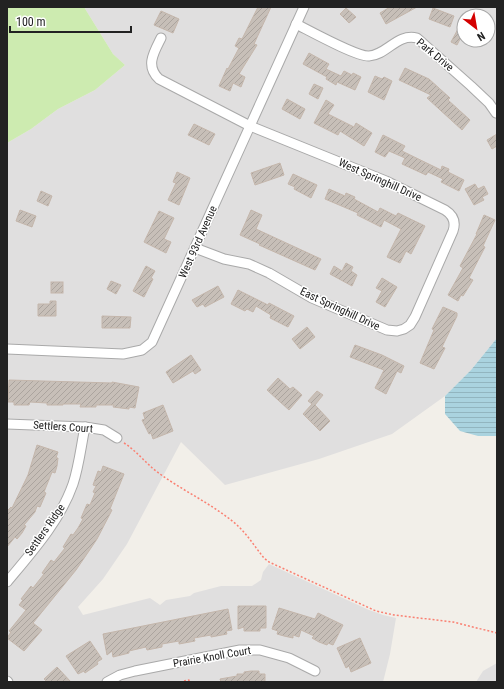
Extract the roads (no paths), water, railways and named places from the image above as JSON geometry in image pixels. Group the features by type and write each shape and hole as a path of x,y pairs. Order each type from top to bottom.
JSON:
{"street":[{"name":"West 93rd Avenue","path":"7,349 116,355 129,354 142,350 152,342 304,7"},
{"name":"Park Drive","path":"296,24 353,52 365,56 374,55 405,38 417,38 489,103 496,113"},
{"name":"West Springhill Drive","path":"161,38 154,52 151,64 154,74 159,79 250,126 386,181 446,210 452,216 454,227 434,272"},
{"name":"East Springhill Drive","path":"195,248 224,259 249,264 269,273 312,298 391,331 404,329 410,325 420,306 434,272"},
{"name":"Settlers Court","path":"7,424 85,427 104,430 117,438"},
{"name":"Settlers Ridge","path":"7,582 54,522 67,498 76,475 85,427"},
{"name":"Prairie Knoll Court","path":"107,682 120,675 135,671 240,650 260,650 276,654 315,671"}],"water":[{"path":"497,338 497,436 478,436 460,431 445,414 445,396 471,370"}]}
